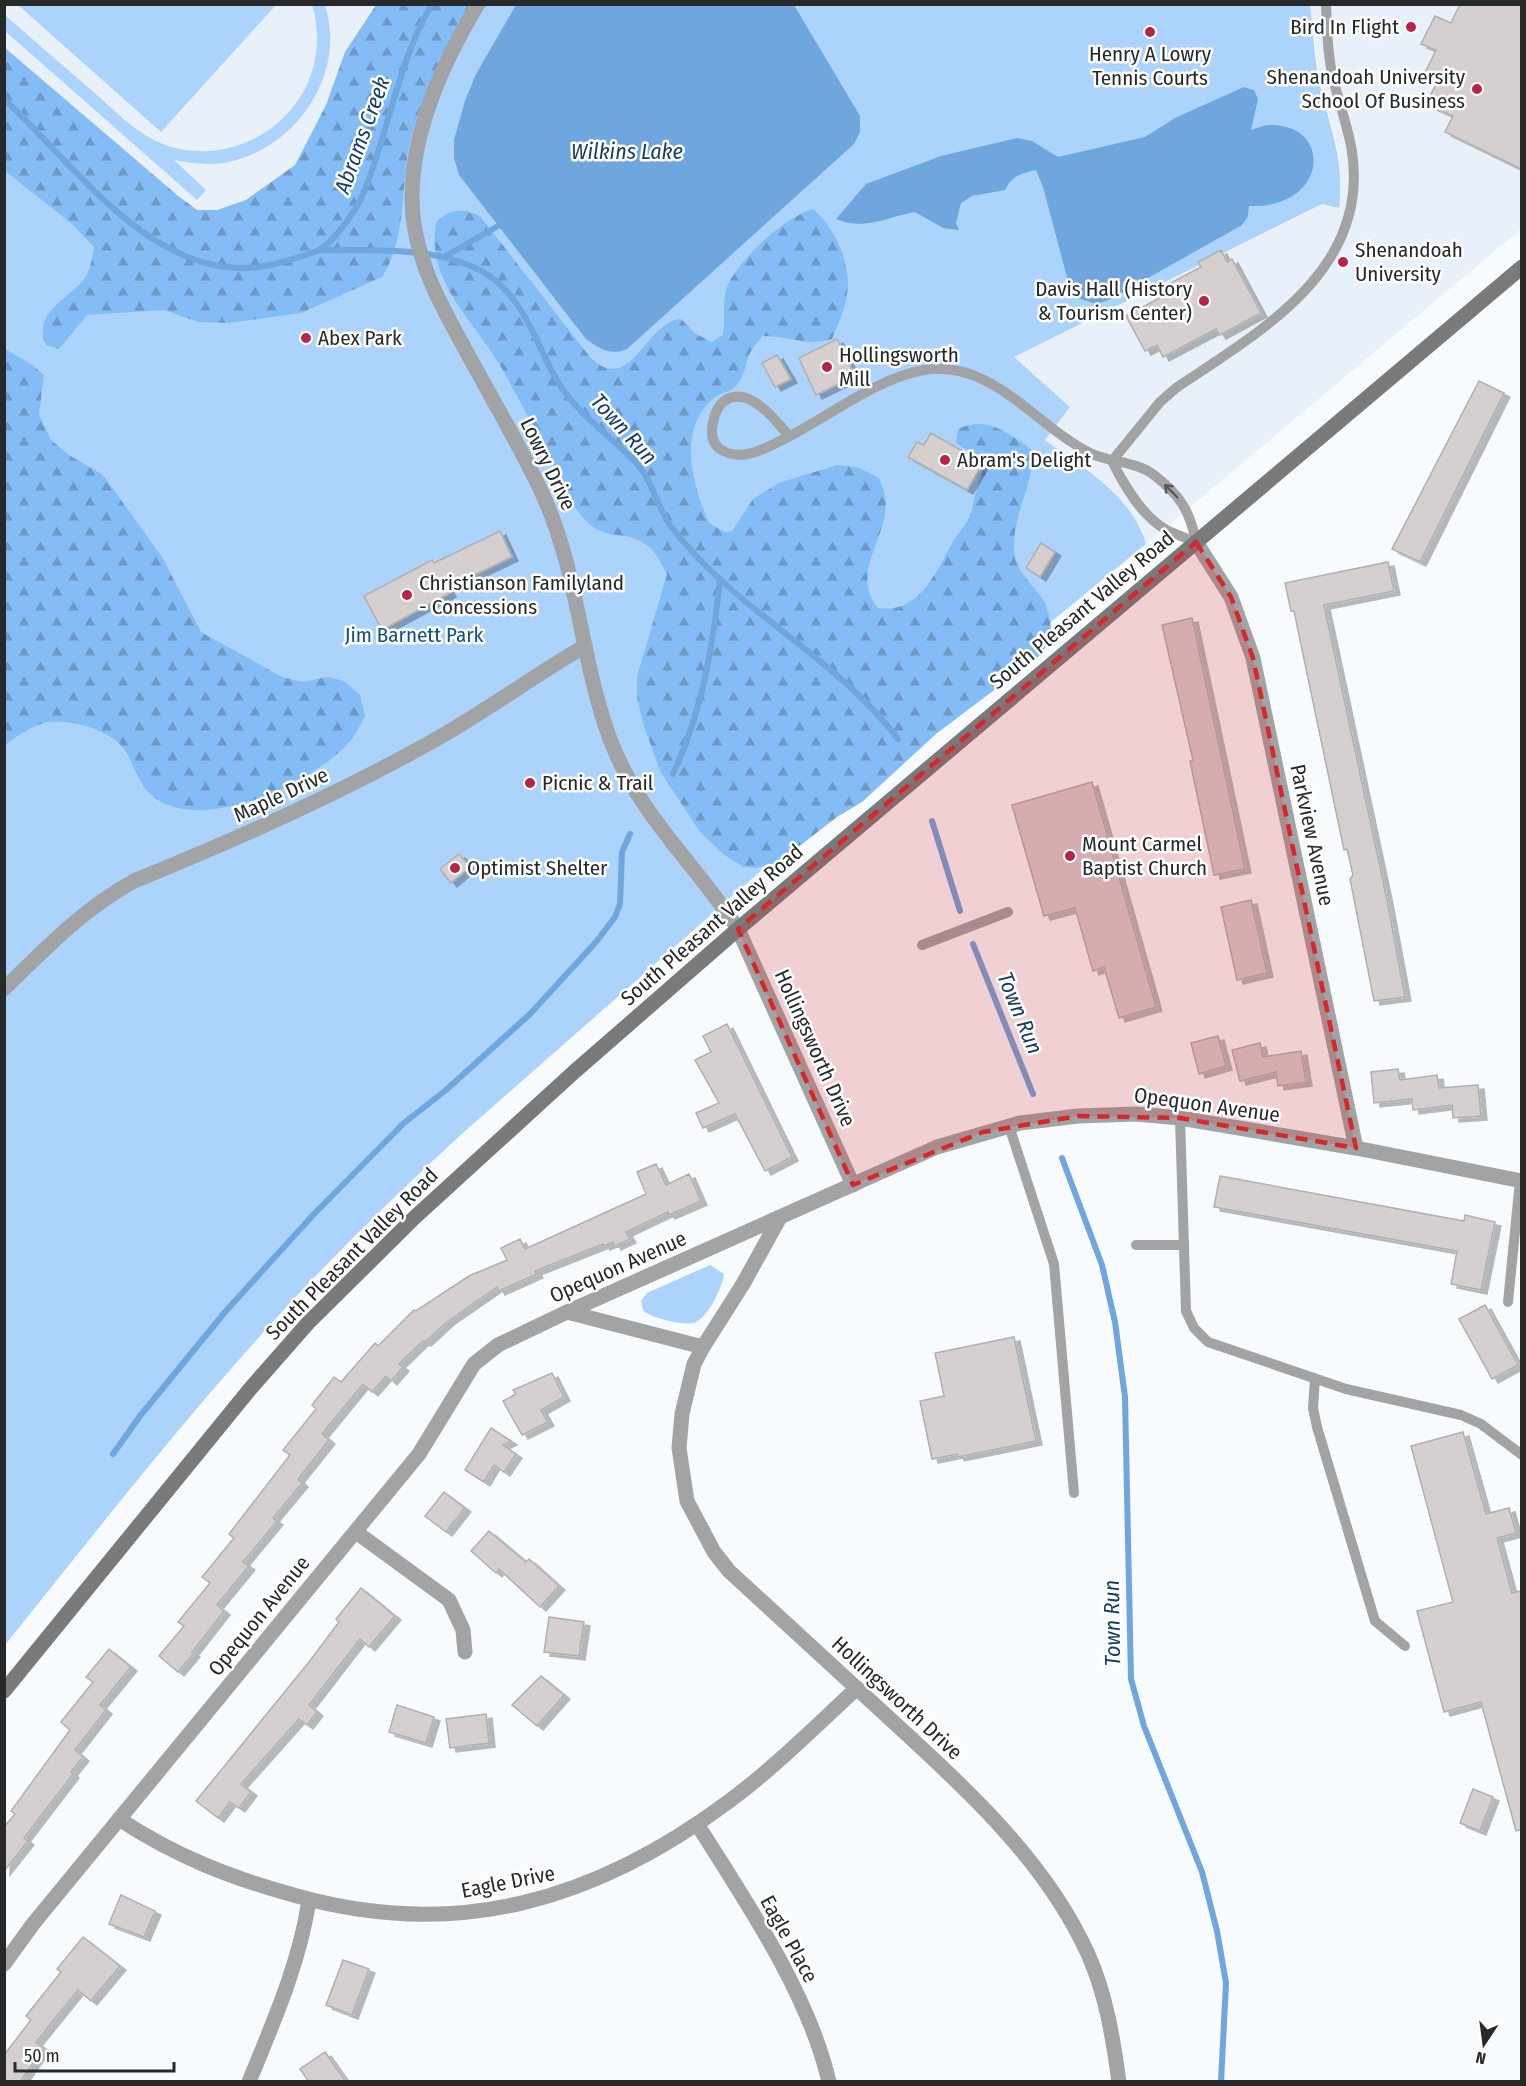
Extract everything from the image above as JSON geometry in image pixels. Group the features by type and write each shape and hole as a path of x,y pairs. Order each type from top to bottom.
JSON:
{"main road":[{"name":"South Pleasant Valley Road","path":"4,1691 249,1389 308,1323 365,1265 493,1145 738,929 1521,267"}],"street":[{"name":"Lowry Drive","path":"478,4 446,65 429,106 414,168 413,219 427,275 529,467 550,514 575,591 585,646 611,740 639,798 679,854 717,898 738,929"},
{"name":"Parkview Avenue","path":"1196,542 1231,597 1253,658 1356,1148"},
{"name":"Maple Drive","path":"4,989 69,925 111,894 134,881 280,820 346,787 432,742 585,646"},
{"name":"Hollingsworth Drive","path":"738,929 853,1185"},
{"name":"Opequon Avenue","path":"4,1964 33,1924 418,1454 474,1364 498,1345 937,1147 1009,1126 1078,1116 1136,1114 1180,1118 1356,1148 1521,1181"},
{"name":"Hollingsworth Drive","path":"779,1219 743,1284 694,1364 682,1414 679,1448 687,1501 710,1545 729,1571 977,1800 1022,1851 1051,1889 1089,1956 1101,1990 1113,2040 1119,2082"},
{"path":"567,1312 703,1347"},
{"path":"356,1532 449,1600 463,1630 465,1652"},
{"name":"Eagle Drive","path":"119,1819 176,1853 210,1869 309,1900 358,1910 426,1916 520,1904 571,1890 603,1877 655,1850 697,1824 789,1751 857,1688"},
{"name":"Eagle Place","path":"697,1824 737,1888 790,1983 811,2027 829,2082"},
{"path":"249,2082 279,2008 305,1924 309,1900"}],"lane":[{"path":"1112,461 1160,402 1176,388 1283,314 1323,268 1337,246 1351,210 1354,173 1348,130 1330,65 1326,4"},
{"path":"789,436 772,416 758,405 735,398 725,400 719,405 711,433 715,444 724,452 739,455 767,448 905,375 923,370 954,369 989,381 1060,435 1091,454 1131,465 1154,475 1191,516 1196,542"},
{"path":"1112,461 1122,482 1152,519 1164,529 1196,542"},
{"path":"922,945 1008,912"},
{"path":"1180,1118 1186,1311 1194,1328 1208,1342 1222,1349 1346,1389 1461,1415 1482,1424 1521,1455"},
{"path":"1009,1126 1054,1264 1074,1493"},
{"path":"1508,1302 1521,1181"},
{"path":"1136,1245 1184,1245"},
{"path":"1315,1379 1313,1408 1317,1427 1375,1621 1405,1646"}],"highlighted area":[{"path":"1196,542 1231,597 1253,658 1356,1148 1180,1118 1078,1116 983,1132 853,1185 738,929"}],"shaded area":[{"path":"4,5 390,5 343,108 233,260 5,67"},
{"name":"Shenandoah University","path":"1310,5 1521,5 1521,229 1146,544 1141,527 1105,484 1045,440 1070,407 1013,357 1322,204 1339,208 1341,187 1339,153 1320,81"}],"green space":[{"path":"18,5 276,5 161,132"},
{"path":"312,5 325,5 330,31 329,56 322,81 311,104 295,124 275,141 253,154 214,164 174,160 206,190 197,200 5,31 5,15 146,136 172,147 191,151 210,151 247,142 264,133 280,121 301,96 312,71 317,45"},
{"path":"376,5 469,5 437,68 417,118 408,153 400,226 391,260 382,277 301,313 229,323 198,322 164,310 87,315 59,349 46,345 43,334 48,315 85,278 94,247 71,223 5,171 4,47 177,195 197,210 217,210 246,200 295,165 326,105 345,52"},
{"name":"Jim Barnett Park","path":"390,5 1310,5 1317,70 1338,157 1339,208 1322,204 1014,357 1070,407 1045,440 1090,472 1118,497 1130,511 1146,544 950,705 465,1131 398,1194 311,1281 216,1386 144,1471 5,1645 5,67 180,207 281,249"},
{"path":"813,209 833,233 842,253 848,284 843,312 832,339 806,342 762,336 751,351 737,385 714,398 702,411 695,426 691,459 698,492 709,523 725,532 732,531 753,499 779,483 837,465 857,467 879,478 885,496 883,524 869,567 867,581 870,594 878,608 905,605 924,589 970,516 978,483 987,463 956,443 958,429 968,425 988,425 1006,432 1032,450 1030,475 1016,524 1014,550 1021,571 1046,605 1052,633 1042,654 936,734 862,802 837,817 779,862 757,868 743,867 723,854 700,832 660,771 644,726 637,698 637,677 667,574 655,554 645,544 633,538 596,529 576,509 498,362 464,314 444,280 435,244 436,223 446,214 456,211 480,216 590,357 604,367 616,369 627,364 668,323 681,319 696,334 712,342 723,335 726,291 734,274 753,251 777,229 802,213"},
{"path":"5,349 31,364 44,375 39,414 51,440 69,455 103,475 162,557 201,632 282,677 303,682 327,677 344,681 360,695 365,716 352,739 336,755 288,786 259,798 231,806 202,810 177,808 155,798 145,788 128,755 118,742 87,727 64,722 44,723 24,732 5,745"},
{"path":"710,1265 724,1274 723,1280 718,1293 701,1319 692,1323 669,1321 652,1316 643,1310 641,1301 647,1293"}],"water":[{"name":"Wilkins Lake","path":"516,5 794,5 860,116 860,132 854,144 627,349 610,352 586,339 459,175 454,158 454,140 465,101 476,74"},
{"path":"1244,87 1254,90 1258,99 1251,130 1274,125 1293,129 1306,139 1313,153 1313,168 1307,182 1294,195 1275,204 1249,206 1248,216 1242,225 1109,300 1096,304 1072,296 1043,187 1036,170 1017,176 1005,190 972,196 961,203 956,223 959,230 943,228 915,212 876,222 856,224 836,219 866,184 941,156 1017,138 1032,141 1058,157 1145,137 1175,118"}],"building":[{"name":"Shenandoah University School Of Business","path":"1460,4 1521,4 1521,169 1445,132 1453,116 1426,104 1436,84 1423,77 1436,50 1421,44 1435,16 1451,23"},
{"name":"Davis Hall (History & Tourism Center)","path":"1221,250 1227,262 1232,259 1261,313 1220,335 1216,329 1163,357 1157,345 1145,351 1126,316 1165,295 1161,288 1201,267 1198,262"},
{"name":"Hollingsworth Mill","path":"837,339 855,376 816,395 799,358"},
{"path":"777,355 791,379 775,387 762,363"},
{"path":"1479,381 1504,393 1420,562 1392,549"},
{"name":"Abram's Delight","path":"931,433 983,463 967,490 908,457 917,442 924,445"},
{"path":"500,531 512,557 447,588 450,593 382,630 364,596 432,560 434,563"},
{"path":"1041,543 1055,552 1040,577 1026,568"},
{"path":"1388,562 1394,591 1324,605 1387,900 1405,997 1374,1001 1350,879 1353,875 1347,849 1344,850 1294,611 1291,611 1285,583"},
{"path":"1192,618 1245,869 1214,875 1190,761 1193,760 1162,625"},
{"name":"Mount Carmel Baptist Church","path":"1092,782 1156,1007 1119,1018 1104,967 1093,971 1075,908 1044,916 1012,805"},
{"name":"Optimist Shelter","path":"459,854 470,867 451,883 440,869"},
{"path":"1251,900 1267,973 1237,980 1221,907"},
{"path":"727,1024 792,1157 765,1171 735,1114 703,1128 696,1113 719,1103 695,1060 711,1052 703,1036"},
{"path":"1218,1036 1226,1066 1199,1074 1191,1043"},
{"path":"1260,1043 1263,1057 1301,1051 1306,1082 1278,1086 1276,1072 1240,1081 1232,1050"},
{"path":"1398,1069 1400,1080 1437,1075 1439,1088 1478,1085 1481,1116 1453,1118 1452,1105 1413,1110 1412,1099 1374,1103 1371,1072"},
{"path":"656,1164 666,1185 689,1174 701,1201 669,1215 668,1212 626,1232 630,1239 615,1246 613,1242 604,1246 603,1244 535,1271 537,1274 499,1291 497,1287 448,1321 425,1342 423,1341 399,1364 403,1367 391,1381 386,1376 372,1392 363,1384 322,1434 329,1440 298,1479 302,1483 273,1518 277,1521 243,1562 249,1566 217,1605 224,1611 192,1652 194,1653 178,1672 159,1656 184,1626 178,1622 210,1583 202,1577 234,1538 229,1534 290,1455 283,1450 316,1409 312,1405 334,1377 341,1382 375,1343 378,1346 414,1310 416,1311 469,1276 507,1260 501,1248 520,1239 525,1249 646,1194 637,1172"},
{"path":"1220,1176 1464,1221 1465,1215 1495,1222 1481,1290 1451,1284 1457,1251 1214,1207"},
{"path":"1485,1305 1518,1365 1492,1379 1459,1319"},
{"path":"1014,1337 1036,1441 958,1457 957,1454 932,1459 920,1401 944,1396 935,1353"},
{"path":"552,1373 564,1397 541,1410 548,1422 522,1435 503,1401 516,1394 513,1390"},
{"path":"491,1428 511,1441 503,1445 516,1454 504,1472 494,1465 484,1482 465,1470"},
{"path":"1463,1432 1486,1514 1509,1508 1516,1533 1497,1538 1512,1593 1521,1591 1521,1830 1516,1831 1481,1702 1444,1712 1417,1611 1453,1602 1411,1446"},
{"path":"444,1492 465,1508 446,1532 425,1516"},
{"path":"489,1531 526,1562 529,1559 559,1586 540,1607 499,1569 496,1573 471,1551"},
{"path":"361,1588 395,1616 369,1647 360,1639 309,1705 317,1712 307,1725 299,1719 241,1784 251,1792 239,1808 230,1802 218,1818 196,1801 309,1662 339,1622 336,1619"},
{"path":"549,1617 584,1622 579,1656 544,1652"},
{"path":"109,1649 131,1667 100,1705 106,1710 75,1750 83,1757 71,1772 73,1774 24,1838 28,1841 4,1871 4,1827 15,1814 11,1811 70,1730 61,1722 93,1682 86,1677"},
{"path":"541,1676 564,1695 537,1726 512,1705"},
{"path":"397,1705 434,1717 426,1743 389,1732"},
{"path":"486,1714 489,1743 450,1748 446,1719"},
{"path":"1473,1789 1493,1797 1480,1831 1460,1823"},
{"path":"121,1895 155,1911 144,1937 109,1924"},
{"path":"83,1937 120,1966 91,2001 78,1990 36,2042 44,2048 20,2082 4,2082 4,2055 31,2020 26,2016 61,1972 57,1969"},
{"path":"343,1960 369,1969 352,2015 326,2005"},
{"path":"325,2052 346,2082 309,2082 300,2069"}],"waterway":[{"name":"Abrams Creek","path":"4,99 95,192 128,221 164,246 202,262 242,268 286,261 324,247 344,225 356,207 373,169 402,72 420,26 432,4"},
{"path":"444,257 498,226"},
{"name":"Town Run","path":"319,250 384,250 428,254 469,265 501,285 521,311 567,396 643,471 670,525 695,555 753,608 845,682 873,709 898,739"},
{"path":"673,774 692,727 705,679 720,579"},
{"name":"Town Run","path":"932,821 960,911"},
{"path":"113,1454 140,1416 225,1312 313,1215 404,1123 446,1090 530,1014 596,942 615,917 620,904 622,852 630,834"},
{"name":"Town Run","path":"973,944 1033,1094"},
{"name":"Town Run","path":"1062,1158 1102,1265 1115,1322 1125,1397 1131,1679 1144,1726 1202,1872 1217,1931 1226,1983 1221,2082"}],"place":[{"name":"Bird In Flight","path":"1411,27"},
{"name":"Henry A Lowry Tennis Courts","path":"1150,32"},
{"name":"Shenandoah University School Of Business","path":"1477,89"},
{"name":"Shenandoah University","path":"1343,262"},
{"name":"Davis Hall (History & Tourism Center)","path":"1204,301"},
{"name":"Abex Park","path":"306,338"},
{"name":"Hollingsworth Mill","path":"827,367"},
{"name":"Abram's Delight","path":"945,460"},
{"name":"Christianson Familyland - Concessions","path":"407,595"},
{"name":"Picnic & Trail","path":"530,783"},
{"name":"Mount Carmel Baptist Church","path":"1070,856"},
{"name":"Optimist Shelter","path":"455,868"}]}
